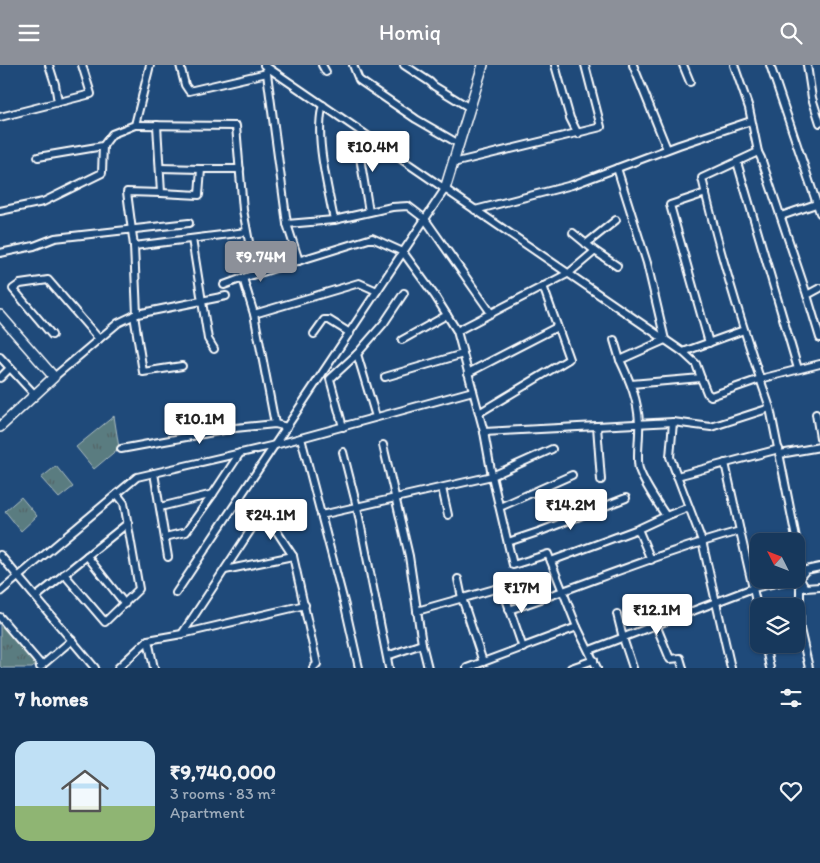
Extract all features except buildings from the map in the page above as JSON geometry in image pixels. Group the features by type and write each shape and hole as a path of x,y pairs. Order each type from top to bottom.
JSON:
{"street":[{"path":"48,65 55,84 58,102"},
{"path":"0,117 91,94 82,65"},
{"path":"135,125 150,65"},
{"path":"180,65 185,85 189,91 266,68 323,105 683,352 696,364 707,393 711,396 760,379 820,364"},
{"path":"322,65 326,73"},
{"path":"353,65 359,80 416,119 459,144"},
{"path":"404,65 470,108"},
{"path":"176,593 445,189 484,65"},
{"path":"555,65 570,118 578,134"},
{"path":"453,163 601,127 585,65"},
{"path":"633,65 667,149"},
{"path":"683,65 690,83"},
{"path":"734,65 749,108 758,152 820,338"},
{"path":"770,65 820,213"},
{"path":"807,65 812,98 820,123"},
{"path":"266,68 287,224 299,261"},
{"path":"323,105 319,119 320,139 334,220"},
{"path":"475,210 572,185 667,149 752,121"},
{"path":"0,211 43,202 102,173 103,146 112,134 135,125 236,126 246,232 255,274"},
{"path":"157,125 161,193"},
{"path":"363,133 358,145 368,212"},
{"path":"38,157 103,146"},
{"path":"758,152 702,178 715,232 744,330 770,408 795,533"},
{"path":"737,162 798,369"},
{"path":"160,168 240,169"},
{"path":"617,168 647,263 665,340"},
{"path":"182,367 143,372 136,315 134,246 127,193 198,195 201,169"},
{"path":"706,193 670,205 709,343"},
{"path":"781,217 818,203"},
{"path":"287,224 334,220 392,207 408,206 425,219 491,313"},
{"path":"586,243 616,220"},
{"path":"0,253 34,246 55,238 189,223"},
{"path":"134,246 246,232"},
{"path":"573,233 617,266"},
{"path":"224,285 372,238 403,251 457,331 484,432 492,476 513,565 548,554 597,668"},
{"path":"192,239 208,339 214,349"},
{"path":"457,331 569,273 595,251"},
{"path":"243,278 254,314 275,424"},
{"path":"52,335 12,289 20,284 48,280 99,339"},
{"path":"254,314 359,283 377,291"},
{"path":"479,413 569,359 543,286"},
{"path":"807,295 820,288"},
{"path":"343,427 330,379 357,354 384,323 404,293"},
{"path":"0,427 54,377 118,323 136,315 226,296"},
{"path":"0,315 54,377"},
{"path":"402,340 447,315"},
{"path":"314,334 324,321 329,320 350,333"},
{"path":"468,373 557,327"},
{"path":"683,352 744,330"},
{"path":"614,340 637,404 639,467 644,481 666,517"},
{"path":"620,360 665,340"},
{"path":"357,354 376,417"},
{"path":"385,377 463,354"},
{"path":"0,357 35,395"},
{"path":"0,378 10,368"},
{"path":"631,384 701,378"},
{"path":"0,592 137,477 275,445 473,391"},
{"path":"484,432 673,422 711,427 770,408"},
{"path":"816,414 820,438"},
{"path":"673,422 670,457 702,541 731,668"},
{"path":"122,449 235,428 275,424 287,427"},
{"path":"597,426 601,480"},
{"path":"301,438 345,606 358,668"},
{"path":"383,445 409,556 422,644 428,668"},
{"path":"677,476 725,463 780,452 820,447"},
{"path":"321,515 492,476 552,449"},
{"path":"342,452 358,507 390,668"},
{"path":"165,537 186,532 240,453"},
{"path":"725,463 750,575"},
{"path":"154,473 168,557"},
{"path":"500,507 572,475"},
{"path":"442,488 448,515"},
{"path":"64,574 105,622 139,589 124,503 117,494"},
{"path":"160,507 213,494"},
{"path":"508,542 626,497"},
{"path":"551,561 638,529 689,507"},
{"path":"182,634 260,516 276,531 294,556 317,664 313,668"},
{"path":"36,597 128,523"},
{"path":"638,529 651,559"},
{"path":"509,610 702,541 740,531"},
{"path":"0,555 96,668"},
{"path":"87,556 125,604"},
{"path":"225,570 294,556"},
{"path":"805,571 820,567"},
{"path":"458,579 462,598 483,662"},
{"path":"417,611 502,587 523,647"},
{"path":"805,587 820,587"},
{"path":"590,650 753,588 755,598"},
{"path":"798,588 800,629 809,668"},
{"path":"118,668 148,640 182,634 305,605"},
{"path":"617,614 633,668"},
{"path":"0,617 40,667 72,640"},
{"path":"656,625 670,659 680,659 683,668"},
{"path":"468,668 578,627"},
{"path":"148,640 154,668"},
{"path":"387,656 422,644"},
{"path":"767,653 770,668"},
{"path":"571,668 594,660"}],"green space":[{"path":"114,416 119,448 94,469 76,447"},
{"path":"56,466 73,487 59,498 41,478"},
{"path":"21,497 37,516 21,531 5,511"},
{"path":"0,622 37,664 32,668 2,668 0,666"}]}
